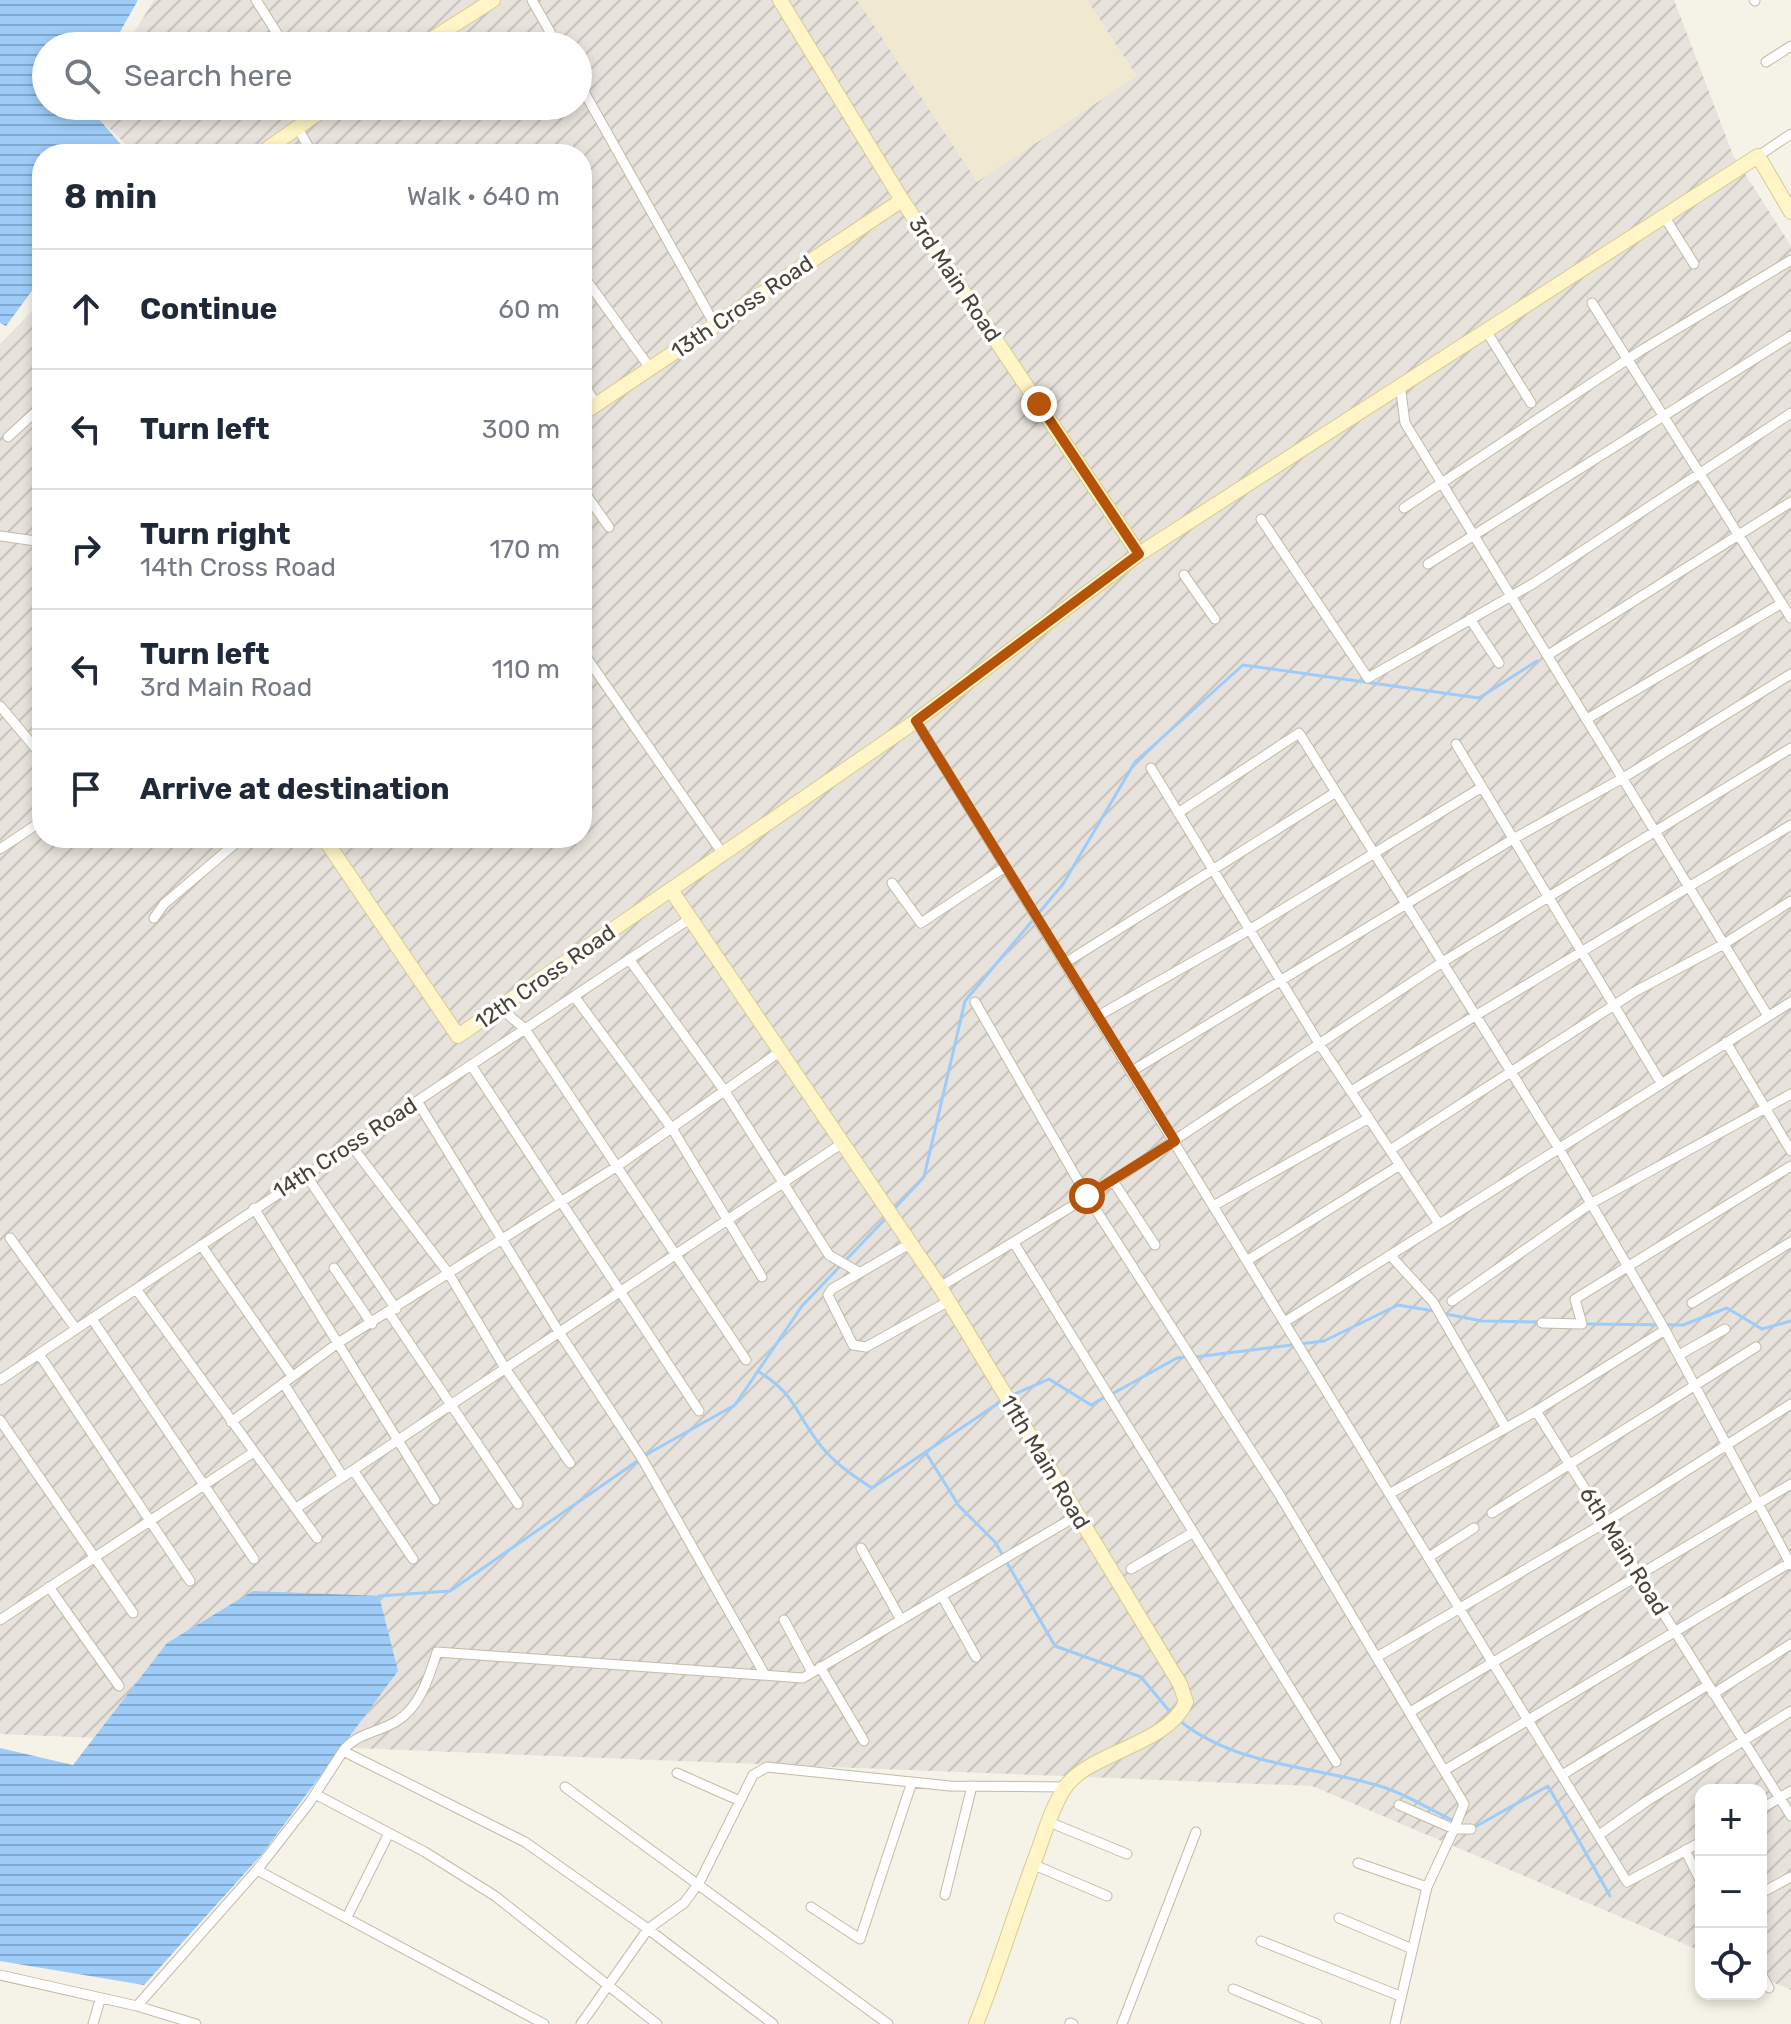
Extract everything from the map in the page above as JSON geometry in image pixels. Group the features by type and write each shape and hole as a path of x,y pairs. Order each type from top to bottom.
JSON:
{"street":[{"path":"256,0 276,32"},
{"path":"443,32 493,0"},
{"path":"532,0 550,32"},
{"name":"3rd Main Road","path":"780,0 902,200 1139,554"},
{"path":"1766,62 1791,46"},
{"path":"592,106 715,325"},
{"path":"274,144 306,120"},
{"path":"297,127 307,144"},
{"path":"671,890 916,721 1139,554 1791,134"},
{"path":"1758,156 1791,212"},
{"name":"13th Cross Road","path":"592,407 902,200"},
{"path":"1664,216 1694,264"},
{"path":"1404,508 1628,360 1791,260"},
{"path":"592,288 650,368"},
{"path":"1592,303 1666,415 1791,618"},
{"path":"1485,329 1531,403"},
{"path":"1428,564 1791,336"},
{"path":"1400,384 1405,423 1768,1016"},
{"path":"592,397 596,404"},
{"path":"1261,519 1368,678 1511,595 1791,413"},
{"path":"8,437 32,415"},
{"path":"1548,655 1791,502"},
{"path":"592,503 609,527"},
{"path":"0,536 32,540"},
{"path":"1184,575 1215,619"},
{"path":"1587,719 1782,603"},
{"path":"1470,619 1499,663"},
{"path":"592,665 723,854"},
{"path":"1132,1071 1791,674"},
{"path":"0,706 32,744"},
{"path":"916,721 1627,1882 1695,1845"},
{"path":"1178,813 1299,733 1558,1147 1665,1330 1791,1563 1445,1770"},
{"path":"1456,744 1661,1083"},
{"path":"940,1287 1175,1141 1441,963 1791,748"},
{"path":"1151,768 1211,871 1320,1045 1439,1224"},
{"path":"1098,1016 1249,930 1482,787"},
{"path":"1065,963 1336,792"},
{"path":"1351,1091 1791,825"},
{"path":"0,849 32,828"},
{"path":"154,918 164,904 230,848"},
{"name":"12th Cross Road","path":"331,848 458,1036 671,890"},
{"path":"892,883 921,923 1005,867"},
{"name":"11th Main Road","path":"671,890 949,1301 1180,1684 1186,1702 1177,1718 1104,1760 1065,1787"},
{"path":"1390,1150 1613,1005 1724,944 1791,901"},
{"name":"14th Cross Road","path":"0,1380 691,918"},
{"path":"629,959 726,1093 829,1255 860,1273"},
{"path":"574,996 673,1130 762,1277"},
{"path":"975,1002 1087,1196 1377,1657 1464,1804 1427,1887 1410,1948 1395,2024"},
{"path":"1286,1321 1791,1002"},
{"path":"500,1008 525,1029 746,1360"},
{"path":"1726,1042 1791,1151"},
{"path":"231,1422 338,1343 673,1130 781,1051"},
{"path":"471,1065 699,1411"},
{"path":"1452,1301 1590,1204 1791,1094"},
{"path":"417,1101 559,1332 643,1460 755,1652 765,1675"},
{"path":"1215,1205 1369,1118"},
{"path":"298,1507 841,1144"},
{"path":"351,1145 449,1274 505,1368 570,1463"},
{"path":"1248,1260 1400,1165"},
{"path":"1542,1323 1582,1324 1575,1299 1791,1166"},
{"path":"306,1175 450,1405 518,1504"},
{"path":"1113,1181 1155,1245"},
{"path":"254,1208 435,1500"},
{"path":"10,1238 76,1329"},
{"path":"1692,1303 1791,1242"},
{"path":"911,1243 828,1295 853,1345 859,1348 949,1301"},
{"path":"1014,1243 1336,1762"},
{"path":"201,1245 292,1376"},
{"path":"1390,1255 1433,1302 1506,1428"},
{"path":"334,1268 372,1324"},
{"path":"136,1289 231,1422 298,1507 317,1538"},
{"path":"92,1319 254,1559"},
{"path":"1679,1355 1725,1329"},
{"path":"1391,1493 1536,1411 1665,1330"},
{"path":"1492,1513 1756,1347"},
{"path":"39,1354 190,1581"},
{"path":"284,1384 343,1477"},
{"path":"1377,1657 1606,1522 1791,1404"},
{"name":"6th Main Road","path":"1536,1411 1791,1816"},
{"path":"0,1420 92,1558 133,1613"},
{"path":"0,1620 254,1452"},
{"path":"353,1470 413,1559"},
{"path":"1410,1712 1759,1506 1791,1484"},
{"path":"137,2006 257,1870 315,1794 351,1740 398,1720 421,1694 437,1652 803,1678 1078,1515"},
{"path":"1429,1557 1474,1528"},
{"path":"1131,1569 1192,1533"},
{"path":"861,1548 901,1620"},
{"path":"49,1587 119,1686"},
{"path":"942,1596 976,1657"},
{"path":"784,1620 864,1741"},
{"path":"1562,1775 1791,1644"},
{"path":"1599,1835 1791,1711"},
{"path":"343,1751 525,1842 648,1929 773,2024"},
{"path":"581,2024 648,1929 684,1903 699,1883 753,1775 767,1767 912,1782 1065,1787 1032,1864 976,2024"},
{"path":"677,1773 740,1801"},
{"path":"811,1907 860,1939 912,1782"},
{"path":"945,1895 972,1786"},
{"path":"565,1787 888,2024"},
{"path":"1767,1806 1791,1791"},
{"path":"315,1794 389,1833 495,1896 657,2024"},
{"path":"1399,1805 1454,1829 1471,1829"},
{"path":"1049,1822 1127,1854"},
{"path":"1122,2024 1196,1832"},
{"path":"347,1917 389,1833"},
{"path":"1685,1850 1695,1870"},
{"path":"1358,1863 1427,1887"},
{"path":"1032,1864 1107,1896"},
{"path":"257,1870 544,2024"},
{"path":"1767,1890 1791,1877"},
{"path":"1339,1918 1410,1948"},
{"path":"1261,1941 1400,1996"},
{"path":"0,1975 137,2006 196,2024"},
{"path":"1767,1984 1769,1988"},
{"path":"1233,1989 1317,2024"},
{"path":"93,2024 100,2000"}],"shaded area":[{"path":"154,0 1674,0 1733,155 1791,246 1791,1990 1767,1980 1767,1784 1695,1784 1695,1948 1312,1786 0,1734 0,344 32,311 32,848 592,848 592,144 126,144 101,120 592,120 592,32 135,32"},
{"path":"857,0 1087,0 1137,76 977,182"}],"water":[{"path":"0,0 138,0 120,32 32,32 32,120 100,120 120,144 32,144 32,291 6,326 0,323"},
{"path":"253,1591 379,1596 398,1671 263,1853 144,1985 0,1961 0,1748 73,1765 167,1643"}],"waterway":[{"path":"1038,914 1063,884 1135,762 1243,665 1479,698 1537,661"},
{"path":"893,1210 924,1177 965,1001 1033,920"},
{"path":"379,1596 450,1591 649,1453 735,1405 802,1306 888,1216"},
{"path":"1195,1357 1324,1341 1398,1305 1434,1311"},
{"path":"1584,1324 1683,1325 1727,1308 1762,1329 1791,1321"},
{"path":"1441,1313 1482,1321 1541,1322"},
{"path":"1112,1394 1177,1358 1188,1357"},
{"path":"759,1372 792,1401 827,1453 872,1488 1003,1400"},
{"path":"1010,1396 1049,1379 1091,1405 1105,1397"},
{"path":"926,1453 959,1506 995,1542 1055,1646 1141,1677 1171,1713"},
{"path":"1180,1721 1226,1748 1252,1757 1383,1787 1456,1822"},
{"path":"1473,1828 1548,1786 1610,1896"}],"route":[{"path":"1039,404 1139,554 916,721 1175,1141 1087,1196"}]}
